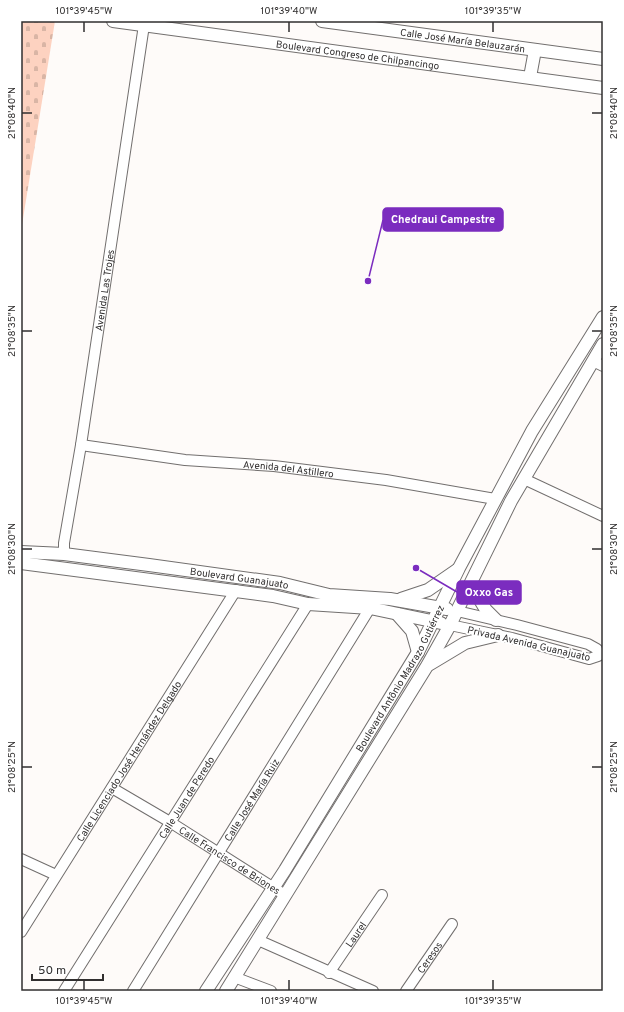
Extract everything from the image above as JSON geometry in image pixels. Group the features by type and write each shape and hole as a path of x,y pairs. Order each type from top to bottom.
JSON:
{"street":[{"name":"Boulevard Congreso de Chilpancingo","path":"113,21 603,88"},
{"name":"Calle José María Belauzarán","path":"322,21 603,59"},
{"name":"Avenida Las Trojes","path":"64,554 64,543 81,445 144,25"},
{"path":"530,77 535,50"},
{"name":"Boulevard Antônio Madrazo Gutiérrez","path":"206,991 285,870 418,652 459,568 532,431 603,317"},
{"name":"Boulevard Antônio Madrazo Gutiérrez","path":"226,991 427,666 471,585 511,501 598,364 603,344"},
{"name":"Avenida del Astillero","path":"81,445 185,460 274,466 386,480 495,499"},
{"path":"524,479 603,516"},
{"name":"Boulevard Guanajuato","path":"21,552 64,554 280,584 329,595 396,600 457,611"},
{"name":"Boulevard Guanajuato","path":"21,563 236,590 308,604 370,608 434,620 450,625"},
{"path":"396,600 428,590 459,568"},
{"path":"471,585 486,610 496,620"},
{"name":"Calle Licenciado José Hernández Delgado","path":"21,932 236,590"},
{"name":"Calle Juan de Peredo","path":"64,991 308,604"},
{"name":"Calle José María Ruiz","path":"134,991 370,608"},
{"name":"Privada Avenida Guanajuato","path":"450,625 498,635 589,659 596,658 599,654 597,649 588,644 457,611"},
{"path":"397,614 412,632 418,652"},
{"path":"427,666 465,643 498,635"},
{"name":"Calle Francisco de Briones","path":"112,788 170,822 285,895"},
{"path":"21,859 56,875"},
{"name":"Laurel","path":"329,973 382,895"},
{"name":"Ceresos","path":"406,991 452,924"},
{"path":"258,940 329,973 373,991"},
{"path":"234,977 271,991"}],"green space":[{"path":"21,21 55,21 21,231"}],"place":[{"name":"Chedraui Campestre","path":"368,281"},
{"name":"Oxxo Gas","path":"416,568"}]}
